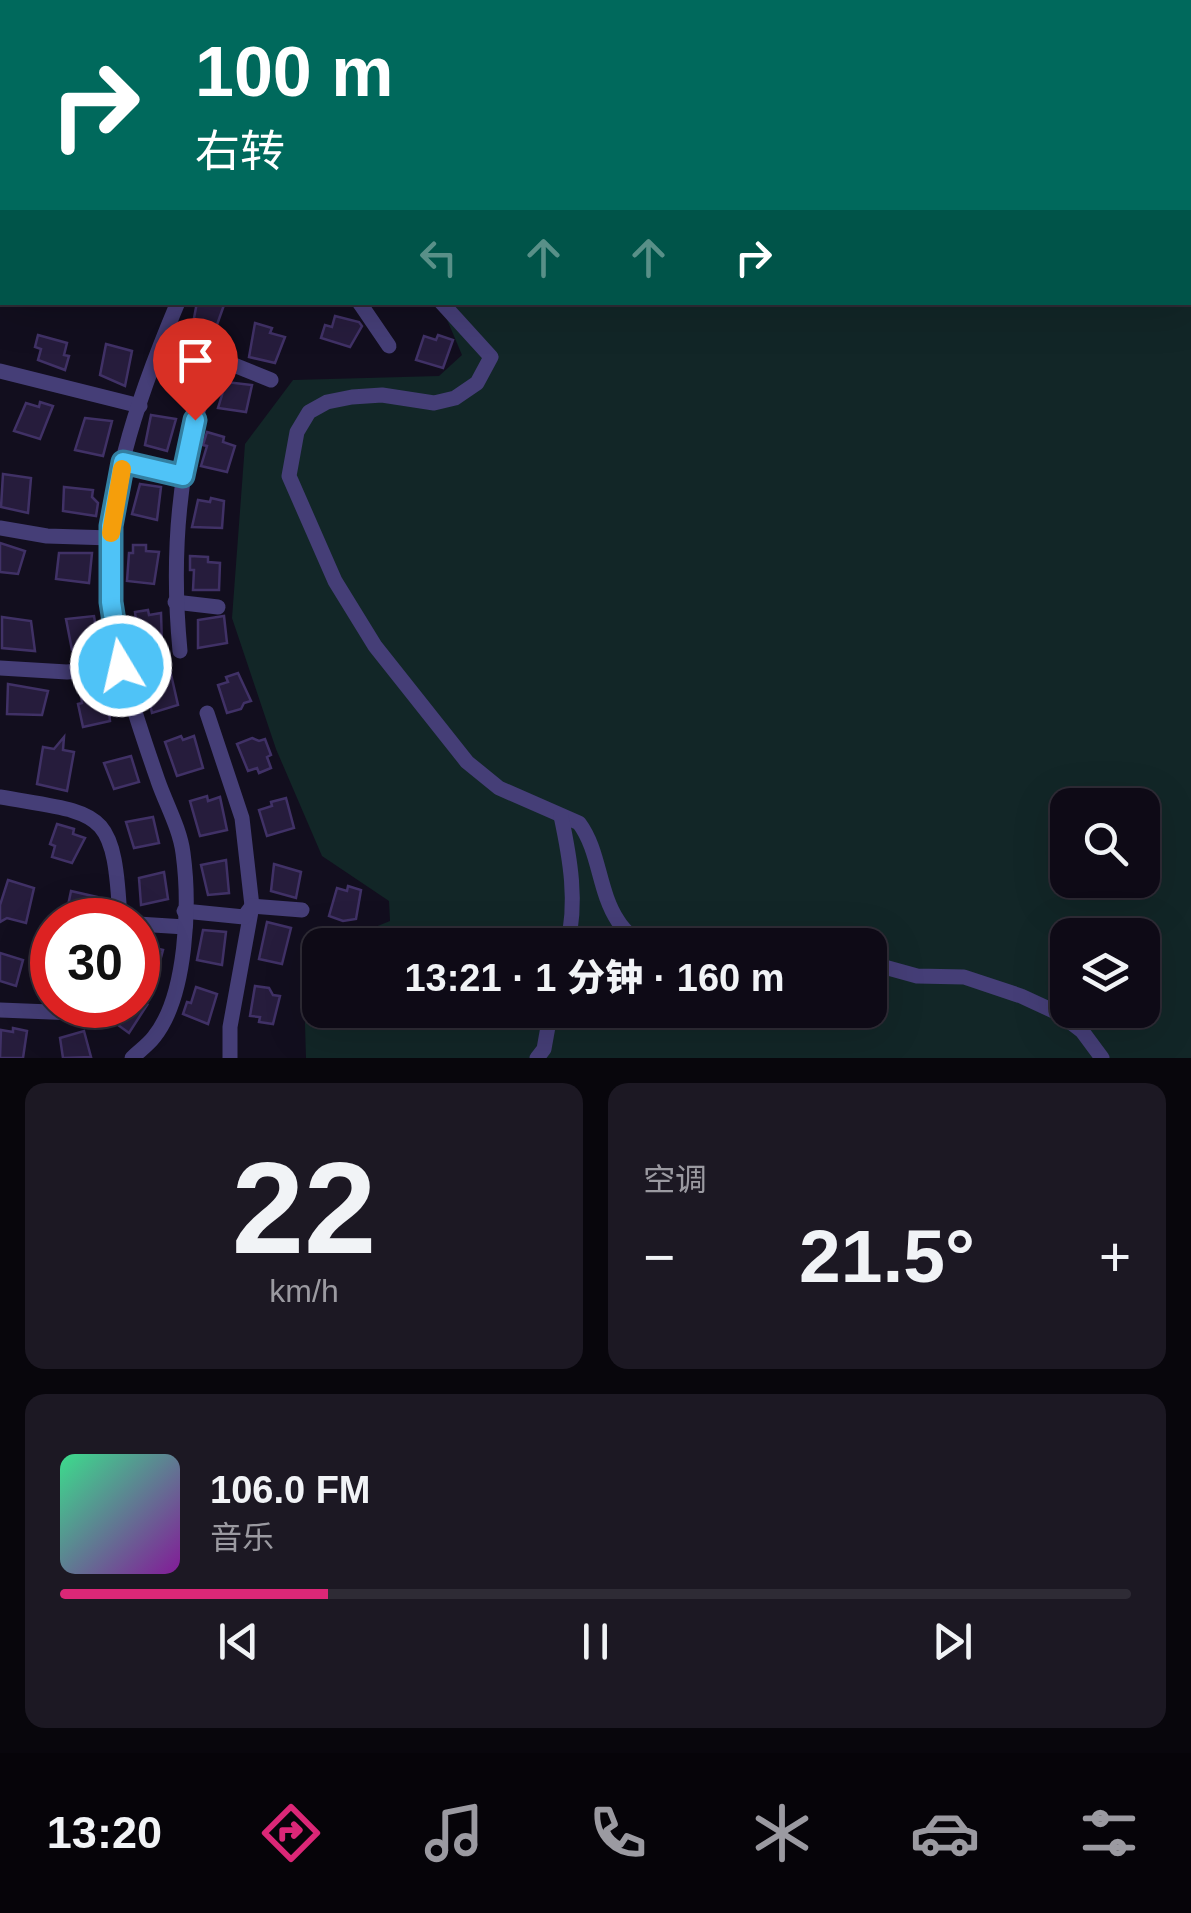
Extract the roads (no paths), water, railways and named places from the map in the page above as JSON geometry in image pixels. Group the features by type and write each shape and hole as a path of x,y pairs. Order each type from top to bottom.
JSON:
{"street":[{"path":"132,1058 154,1038 170,1010 185,951 183,851 121,666 111,602 111,538 123,462 177,305"},
{"path":"362,305 389,346"},
{"path":"444,305 491,357 478,383 454,398 434,403 382,395 327,402 309,412 297,432 290,476 335,581 376,646 467,762 499,788 579,823 588,834 607,899 623,928"},
{"path":"180,650 175,602 183,476 195,420 220,359 271,380"},
{"path":"0,371 140,406"},
{"path":"123,462 183,476"},
{"path":"0,528 46,536 111,538"},
{"path":"175,602 218,606"},
{"path":"0,668 67,672 121,666"},
{"path":"208,714 242,818 252,906 230,1027 230,1058"},
{"path":"0,796 77,810 97,820 116,858 119,898"},
{"path":"561,816 570,856 572,928"},
{"path":"160,922 244,917 252,906"},
{"path":"252,906 302,910"},
{"path":"887,968 917,976 964,977 1021,996 1060,1014 1082,1031 1102,1058"},
{"path":"0,1010 30,1013"},
{"path":"536,1058 544,1050 548,1028"}]}
